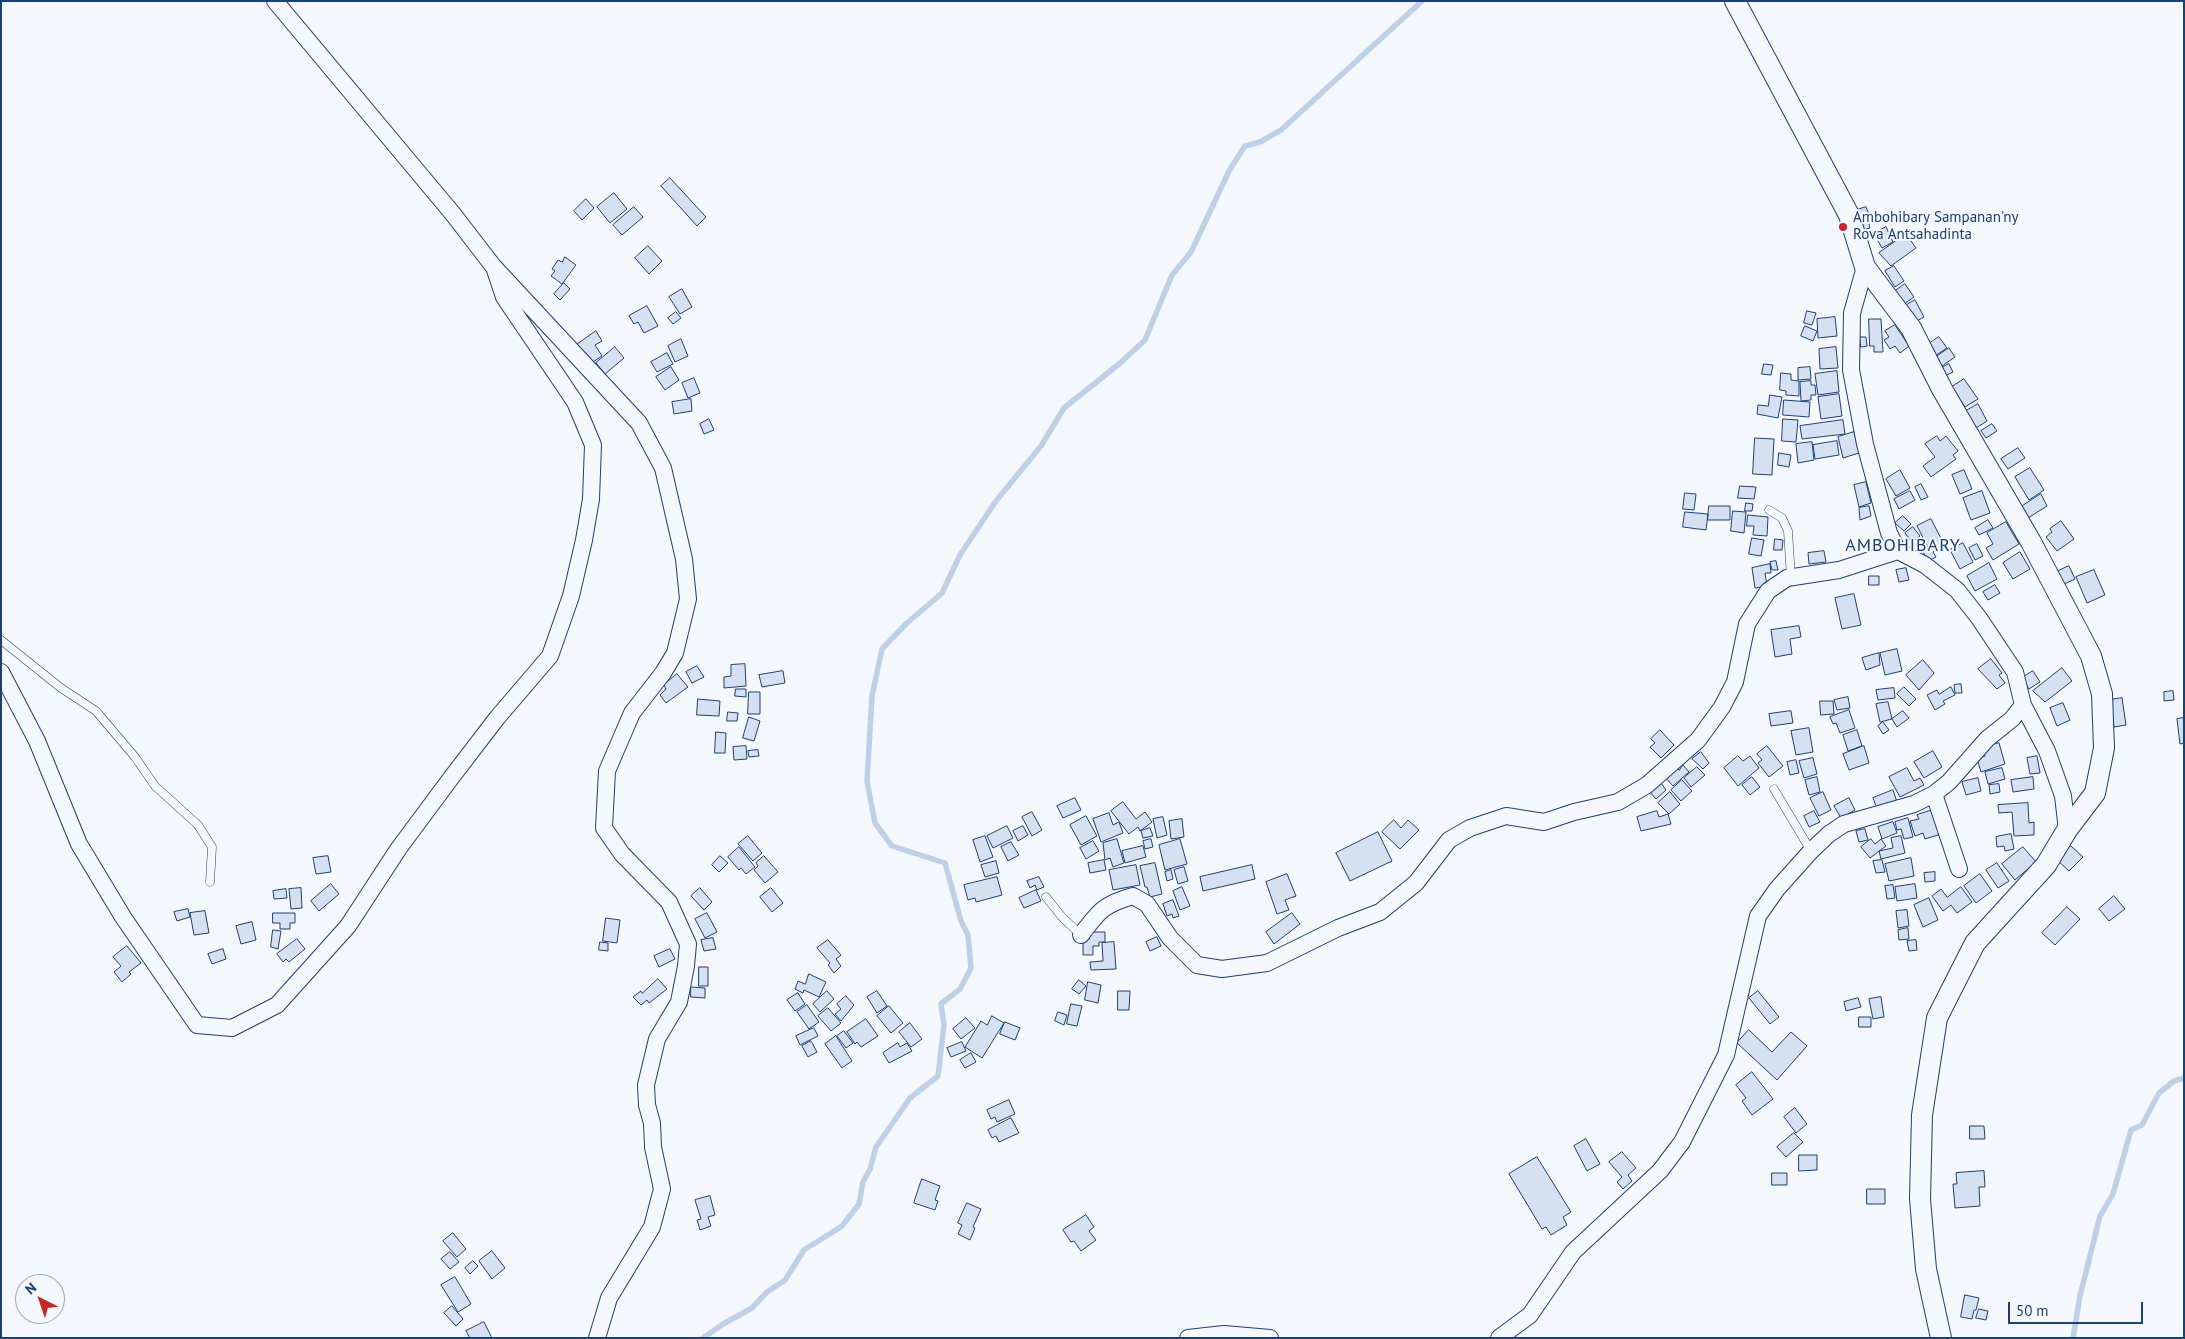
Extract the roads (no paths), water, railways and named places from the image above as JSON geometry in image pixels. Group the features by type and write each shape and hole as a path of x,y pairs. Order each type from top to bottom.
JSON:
{"street":[{"path":"275,1 453,214 493,266 527,300 639,422 663,468 685,568 688,599 675,654 663,673 632,712 607,771 604,828 622,854 669,902 688,944 684,983 679,1002 657,1039 646,1085 647,1105 652,1123 653,1147 662,1189 652,1227 609,1298 597,1338"},
{"path":"1734,1 1849,216 1865,267 1911,328 1942,389 2031,542 2091,656 2102,694 2104,748 2095,793 2067,830 2046,865 1975,943 1938,1018 1922,1115 1920,1199 1926,1269 1941,1338"},
{"path":"1,672 37,741 79,844 123,917 198,1024 232,1028 277,1005 348,926 399,848 451,778 497,718 550,656 571,596 591,500 593,445 575,402 504,296 493,266"},
{"path":"1865,267 1852,313 1851,370 1878,493 1889,532 1898,551 1925,565 1957,590 1979,618 2014,672 2023,705 2047,751 2063,796 2067,830"},
{"path":"1082,935 1092,921 1110,903 1133,896 1147,904 1170,938 1197,965 1222,969 1267,963 1338,928 1380,912 1416,883 1449,840 1470,828 1506,816 1544,822 1574,812 1618,802 1647,785 1698,740 1722,707 1735,682 1747,624 1768,591 1791,578 1839,570 1898,551"},
{"path":"1499,1338 1530,1315 1573,1252 1660,1171 1682,1142 1726,1055 1758,916 1777,889 1811,851 1829,834 1844,824 1914,804 1934,794 1949,782 1987,739 2012,719 2023,705"},
{"path":"1934,794 1958,869"},
{"path":"1188,1338 1224,1334 1270,1338"}],"lane":[{"path":"1769,510 1782,518 1788,531 1792,559 1791,578"},
{"path":"1,640 61,688 96,711 135,757 155,786 198,824 212,848 210,882"},
{"path":"1774,789 1811,851"},
{"path":"1046,897 1062,917 1082,935"}],"waterway":[{"path":"703,1338 752,1308 767,1292 785,1280 804,1250 842,1226 859,1204 863,1182 870,1169 876,1147 910,1098 938,1076 944,1025 941,1004 960,989 971,968 968,935 961,921 945,863 892,846 875,823 867,781 872,696 882,649 907,623 942,593 960,555 996,501 1041,446 1064,408 1119,364 1145,340 1172,275 1191,252 1230,169 1245,146 1260,142 1281,130 1422,1"},
{"path":"2073,1338 2080,1296 2100,1216 2113,1194 2131,1130 2142,1125 2159,1093 2174,1081 2184,1078"}],"place":[{"name":"Ambohibary Sampanan'ny Rova Antsahadinta","path":"1843,227"}],"district":[{"name":"AMBOHIBARY","path":"1903,546"}]}
